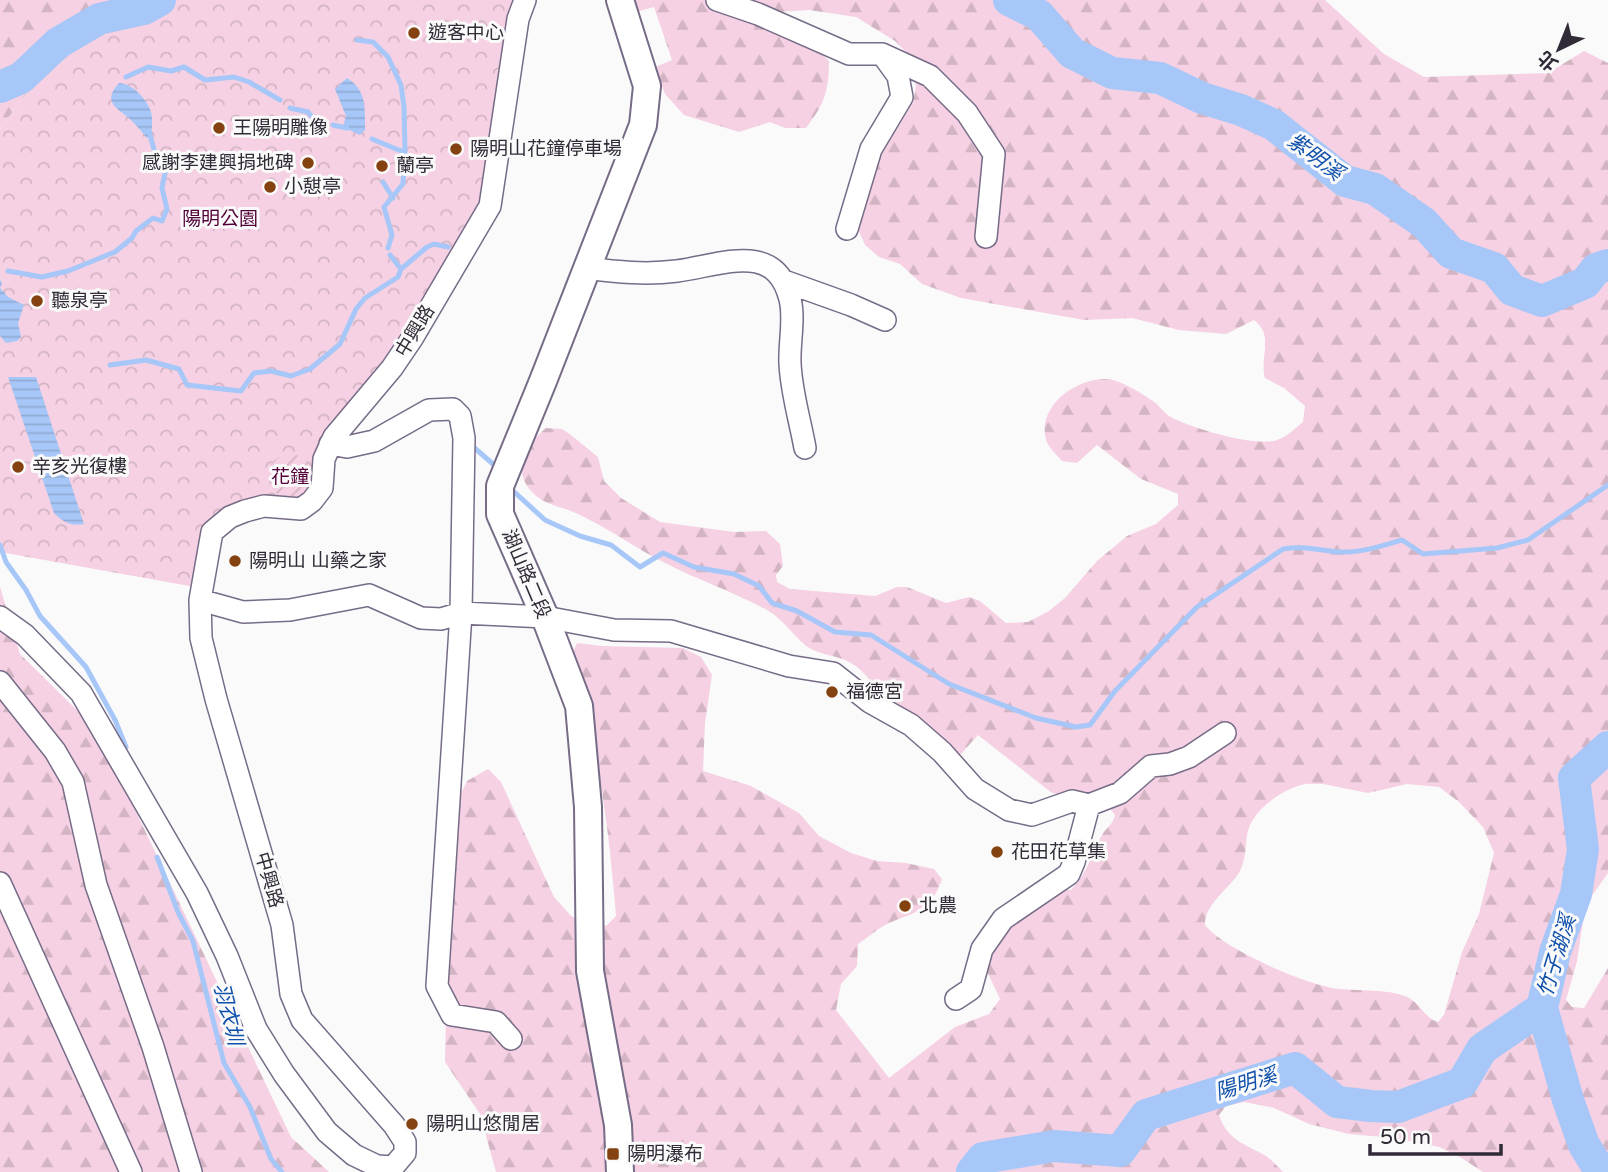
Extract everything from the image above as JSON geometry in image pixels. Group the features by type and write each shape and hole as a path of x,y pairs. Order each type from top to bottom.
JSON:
{"street":[{"name":"中興路","path":"0,617 25,635 81,693 197,893 227,956 256,1030 284,1074 327,1132 345,1148 377,1166 393,1167 405,1153 405,1142 394,1125 302,1020 291,994 282,925 216,699 201,638 200,600 212,532 230,517 264,506 301,509 312,501 322,488 324,459 330,444 392,368 413,337 490,205 519,19 526,0"},
{"name":"湖山路二段","path":"620,0 647,86 643,125 500,486 500,514 545,617 579,706 588,807 590,971 618,1125 620,1172"},
{"path":"717,0 758,14 849,54 882,54 930,76 967,113 994,154 986,237"},
{"path":"848,229 871,149 902,97 898,76 882,54"},
{"path":"586,268 634,274 680,271 722,261 748,259 767,267 784,281 885,320"},
{"path":"784,281 791,302 790,365 804,448"},
{"path":"330,444 347,447 374,441 429,410 453,409 460,416 464,438 461,613 437,986 452,1015 496,1022 511,1038"},
{"path":"200,600 243,612 290,610 369,595 421,618 441,619 461,613 545,617 614,630 671,631 789,666 833,673 870,702 911,725 942,752 975,789 1009,810 1032,815 1072,801 1089,805 1121,793 1151,766 1170,764 1189,757 1225,733"},
{"path":"0,682 55,751 73,782 96,885 149,1034 191,1172"},
{"path":"956,999 971,989 982,949 1003,919 1069,874 1089,805"},
{"path":"0,883 131,1172"}],"green space":[{"path":"0,0 111,0 38,78 0,129"},
{"name":"陽明公園","path":"111,0 512,0 478,209 307,497 219,517 195,587 0,552 0,129 38,78"},
{"path":"634,0 1325,0 1384,54 1424,77 1548,73 1584,51 1608,63 1608,873 1591,897 1583,921 1577,961 1566,1000 1572,1007 1584,1008 1608,968 1608,1172 1483,1172 1439,1147 1394,1138 1349,1134 1309,1124 1274,1108 1244,1102 1226,1106 1219,1115 1222,1123 1232,1136 1266,1156 1283,1172 496,1172 480,1114 445,1062 447,961 457,802 467,781 488,769 501,782 554,897 571,916 598,928 607,925 616,916 601,784 572,654 577,643 683,648 701,657 712,675 705,723 703,771 751,786 799,813 819,836 851,853 877,861 934,869 942,879 932,900 926,906 885,925 858,944 857,966 841,984 836,1010 889,1078 955,1027 989,1014 1000,999 986,969 998,934 1060,888 1071,890 1083,875 1099,840 1115,815 1109,807 1089,799 1052,793 978,735 960,755 888,701 856,666 806,646 767,610 665,563 582,516 542,500 531,491 522,474 524,457 539,434 546,428 562,429 571,435 598,457 604,481 621,498 660,522 734,532 766,531 780,544 783,566 776,575 777,582 790,589 875,596 897,587 907,587 946,603 969,597 980,601 1006,623 1028,622 1049,611 1065,598 1097,561 1127,536 1156,524 1178,505 1178,494 1141,479 1097,445 1077,463 1062,461 1047,443 1045,428 1047,416 1053,406 1071,389 1093,380 1117,381 1148,398 1178,421 1222,435 1267,442 1288,435 1303,422 1305,406 1284,388 1265,378 1264,333 1254,320 1226,334 1179,330 1132,318 1084,320 961,298 922,284 900,264 879,257 865,245 858,229 872,170 913,103 916,86 910,56 895,41 856,17 809,10 777,12 829,61 824,97 806,128 785,128 770,122 739,132 684,115 665,94 655,67 672,60 654,7 636,12","holes":["1306,784 1323,784 1368,793 1407,784 1439,787 1459,802 1483,827 1494,853 1479,914 1462,952 1444,1015 1438,1022 1405,996 1381,991 1340,989 1288,974 1230,945 1205,925 1212,905 1240,871 1250,826 1268,803 1284,792"]},
{"name":"花鐘","path":"290,454 299,455 306,460 311,467 311,485 306,492 299,497 290,498 281,497 274,492 269,485 268,476 269,467 274,460 281,455"},
{"path":"0,587 20,654 97,730 291,1137 329,1172 0,1172"}],"water":[{"path":"347,78 358,88 364,101 365,130 360,135 343,127 346,116 335,89"},
{"path":"119,83 134,89 149,107 152,126 151,135 147,138 113,104 111,96"},
{"path":"0,288 8,297 24,305 18,323 21,337 17,341 6,343 0,336"},
{"path":"8,377 36,377 84,524 68,523 54,513"}],"waterway":[{"name":"紫明溪","path":"0,87 21,78 58,43 99,19 144,9 160,0"},
{"name":"紫明溪","path":"1009,0 1039,15 1072,53 1112,73 1160,78 1202,98 1241,110 1274,125 1345,181 1375,189 1424,223 1451,253 1494,268 1512,290 1542,301 1585,283 1596,269 1608,265"},
{"path":"357,40 373,42 388,57 401,85 405,150"},
{"path":"126,77 148,67 171,71 184,67 205,80 234,77 249,82 280,100"},
{"path":"290,108 308,112 321,128"},
{"path":"333,125 347,128"},
{"path":"8,271 42,277 68,271 115,252 153,218 162,221 167,209 162,188 166,168 156,157 149,131"},
{"path":"372,139 401,151 405,150 403,184 384,207 392,235 388,248"},
{"path":"383,182 393,198"},
{"path":"110,365 146,360 179,369 187,385 241,391 254,373 271,371 291,376 310,369 340,344 356,309 365,298 398,277 401,269 427,247 434,244 448,247"},
{"path":"390,255 401,269"},
{"path":"470,444 493,464"},
{"path":"510,488 545,520 580,536 611,545 640,567 663,553 694,567 734,574 759,586 772,603 797,611 835,632 871,635 949,684 1036,718 1076,727 1090,725 1115,691 1197,607 1283,549 1348,552 1402,540 1423,554 1497,548 1528,540 1608,485"},
{"name":"羽衣圳","path":"0,545 6,562 40,616 86,667 115,720 126,747"},
{"name":"竹子湖溪","path":"1598,1172 1584,1145 1568,1100 1542,1008 1555,952 1576,894 1583,849 1574,778 1608,747"},
{"name":"羽衣圳","path":"157,857 178,912 193,941 224,1063 250,1107 271,1159 282,1172"},
{"name":"陽明溪","path":"972,1172 983,1158 1054,1146 1120,1151 1146,1115 1295,1068 1337,1102 1398,1107 1462,1083 1482,1049 1542,1008"}],"place":[{"name":"遊客中心","path":"414,33"},
{"name":"王陽明雕像","path":"219,128"},
{"name":"陽明山花鐘停車場","path":"456,149"},
{"name":"感謝李建興捐地碑","path":"308,163"},
{"name":"蘭亭","path":"382,166"},
{"name":"小憇亭","path":"270,187"},
{"name":"聽泉亭","path":"37,301"},
{"name":"辛亥光復樓","path":"18,467"},
{"name":"陽明山 山藥之家","path":"235,561"},
{"name":"福德宮","path":"832,692"},
{"name":"花田花草集","path":"997,852"},
{"name":"北農","path":"905,906"},
{"name":"陽明山悠閒居","path":"412,1124"},
{"name":"陽明瀑布","path":"613,1154"}]}
